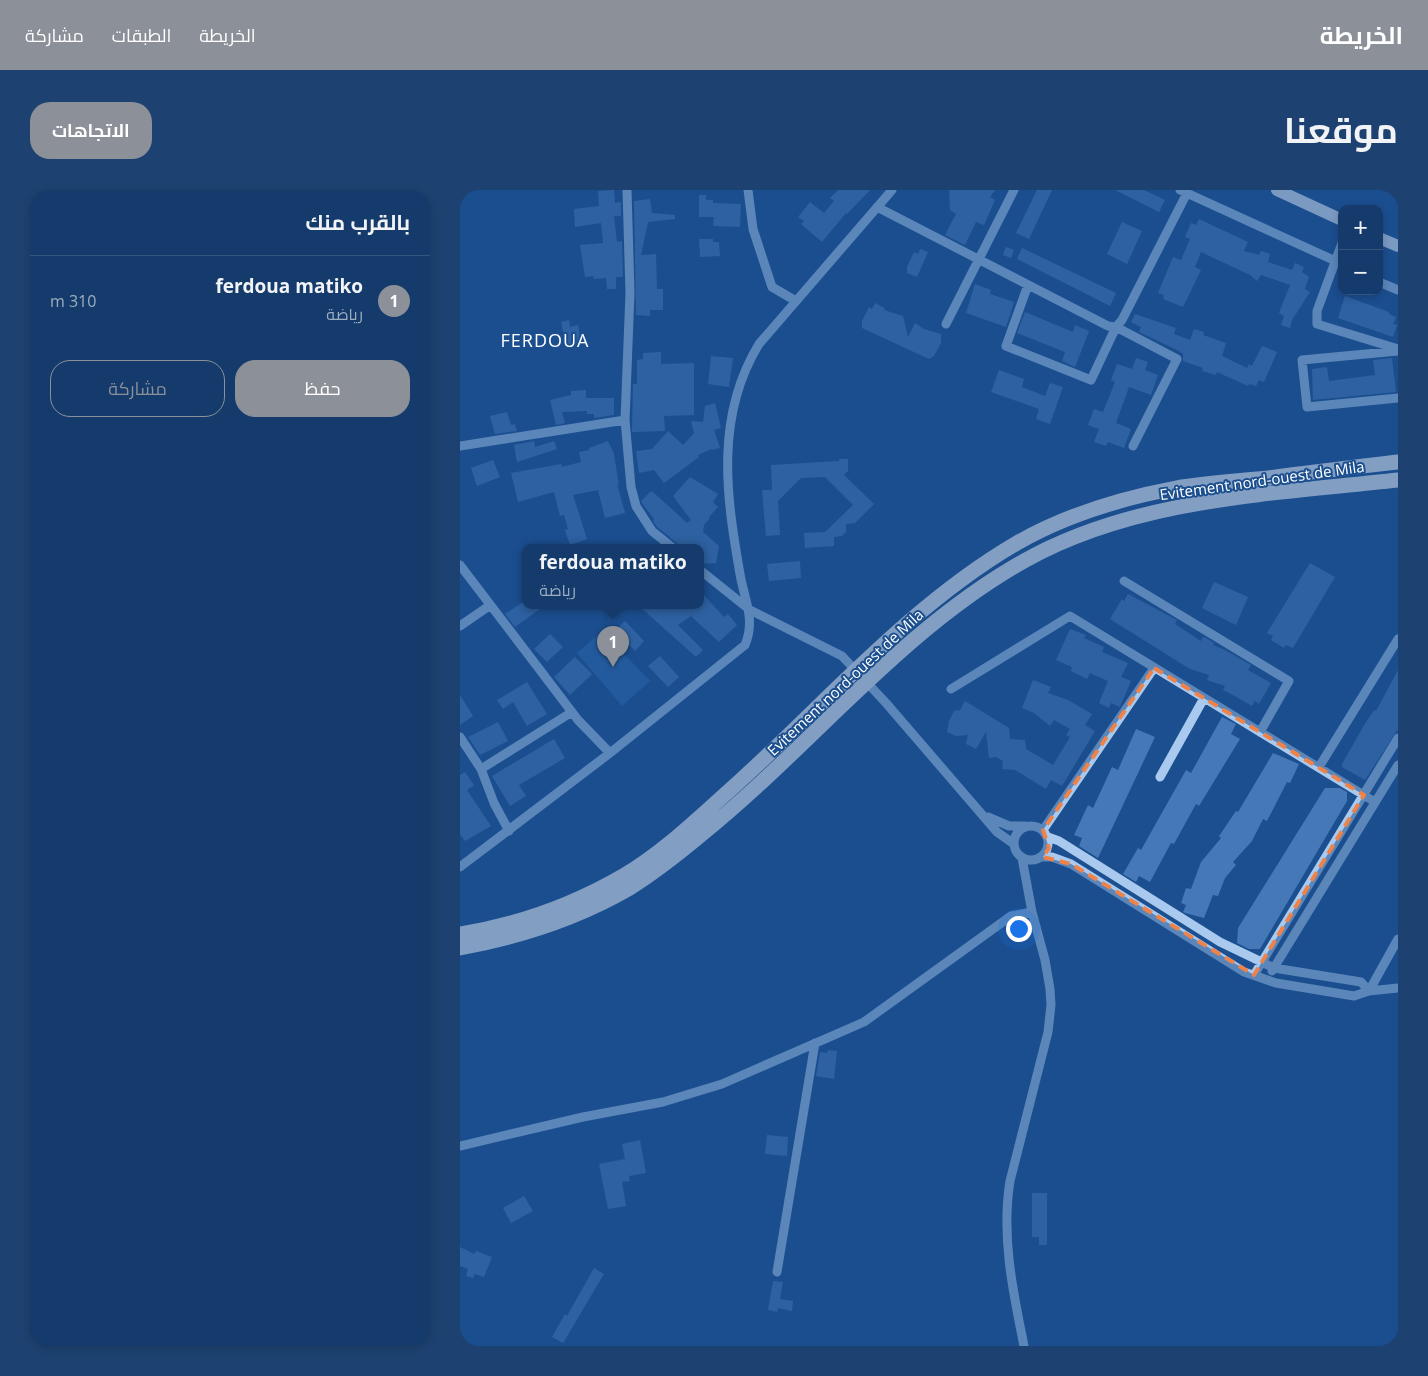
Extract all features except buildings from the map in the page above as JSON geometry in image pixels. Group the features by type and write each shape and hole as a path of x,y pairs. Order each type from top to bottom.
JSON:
{"highway":[{"path":"460,934 492,929 540,914 587,895 625,875 670,844 899,632 962,580 1020,542 1070,520 1114,504 1176,488 1398,462"},
{"name":"Evitement nord-ouest de Mila","path":"460,948 498,941 539,930 586,911 654,872 734,808 917,637 989,582 1027,559 1083,534 1133,517 1180,506 1398,480"}],"main road":[{"path":"1277,190 1338,218"},
{"path":"1383,240 1398,246"}],"street":[{"path":"627,190 630,293 625,420 631,486 636,506 652,531 668,544"},
{"path":"748,190 753,229 772,287 796,301"},
{"path":"460,867 610,754 745,644 750,627 750,610 742,583 730,517 726,476 728,440 736,392 744,368 759,344 892,190"},
{"path":"946,324 1014,190"},
{"path":"1028,285 1006,346 1091,380 1183,192 1338,262 1317,311 1317,324 1398,350"},
{"path":"877,208 1108,326 1116,327 1178,359 1133,446"},
{"path":"1383,284 1398,290"},
{"path":"1398,350 1302,360 1307,407 1398,398"},
{"path":"460,446 625,420"},
{"path":"460,565 489,606 572,712 610,754"},
{"path":"704,573 750,610 842,656 886,703 997,832 1014,844"},
{"path":"1124,581 1289,680 1260,732"},
{"path":"460,626 489,606"},
{"path":"951,689 1070,616 1376,802"},
{"path":"1319,768 1398,640"},
{"path":"1043,857 1049,848 1045,834 1154,668"},
{"path":"1160,777 1204,698"},
{"path":"481,768 572,712"},
{"path":"460,737 481,768 494,803 508,831"},
{"path":"1254,975 1398,738"},
{"path":"1267,980 1398,764"},
{"path":"974,805 991,820 1009,826 1030,825 1059,841 1220,942 1262,963 1274,968 1361,982 1369,991"},
{"path":"1024,1346 1009,1268 1006,1206 1010,1181 1048,1032 1051,1005 1050,989 1032,912 1022,858 1015,849 1014,844 1014,838 1020,829 1030,825"},
{"path":"1022,858 1032,861 1043,857 1052,857 1071,864 1244,972 1267,980 1354,996 1369,991 1398,988"},
{"path":"460,1146 583,1117 663,1102 722,1084 864,1022 1011,916 1032,912"},
{"path":"1369,991 1398,939"},
{"path":"777,1272 815,1043"}],"highlighted area":[{"path":"1154,668 1364,795 1254,975 1071,864 1043,857 1049,848 1043,830"}],"shaded area":[{"path":"602,631 650,681 622,706 577,653"}],"place":[{"name":"ferdoua matiko","path":"613,667"}],"district":[{"name":"FERDOUA","path":"545,340"}]}
